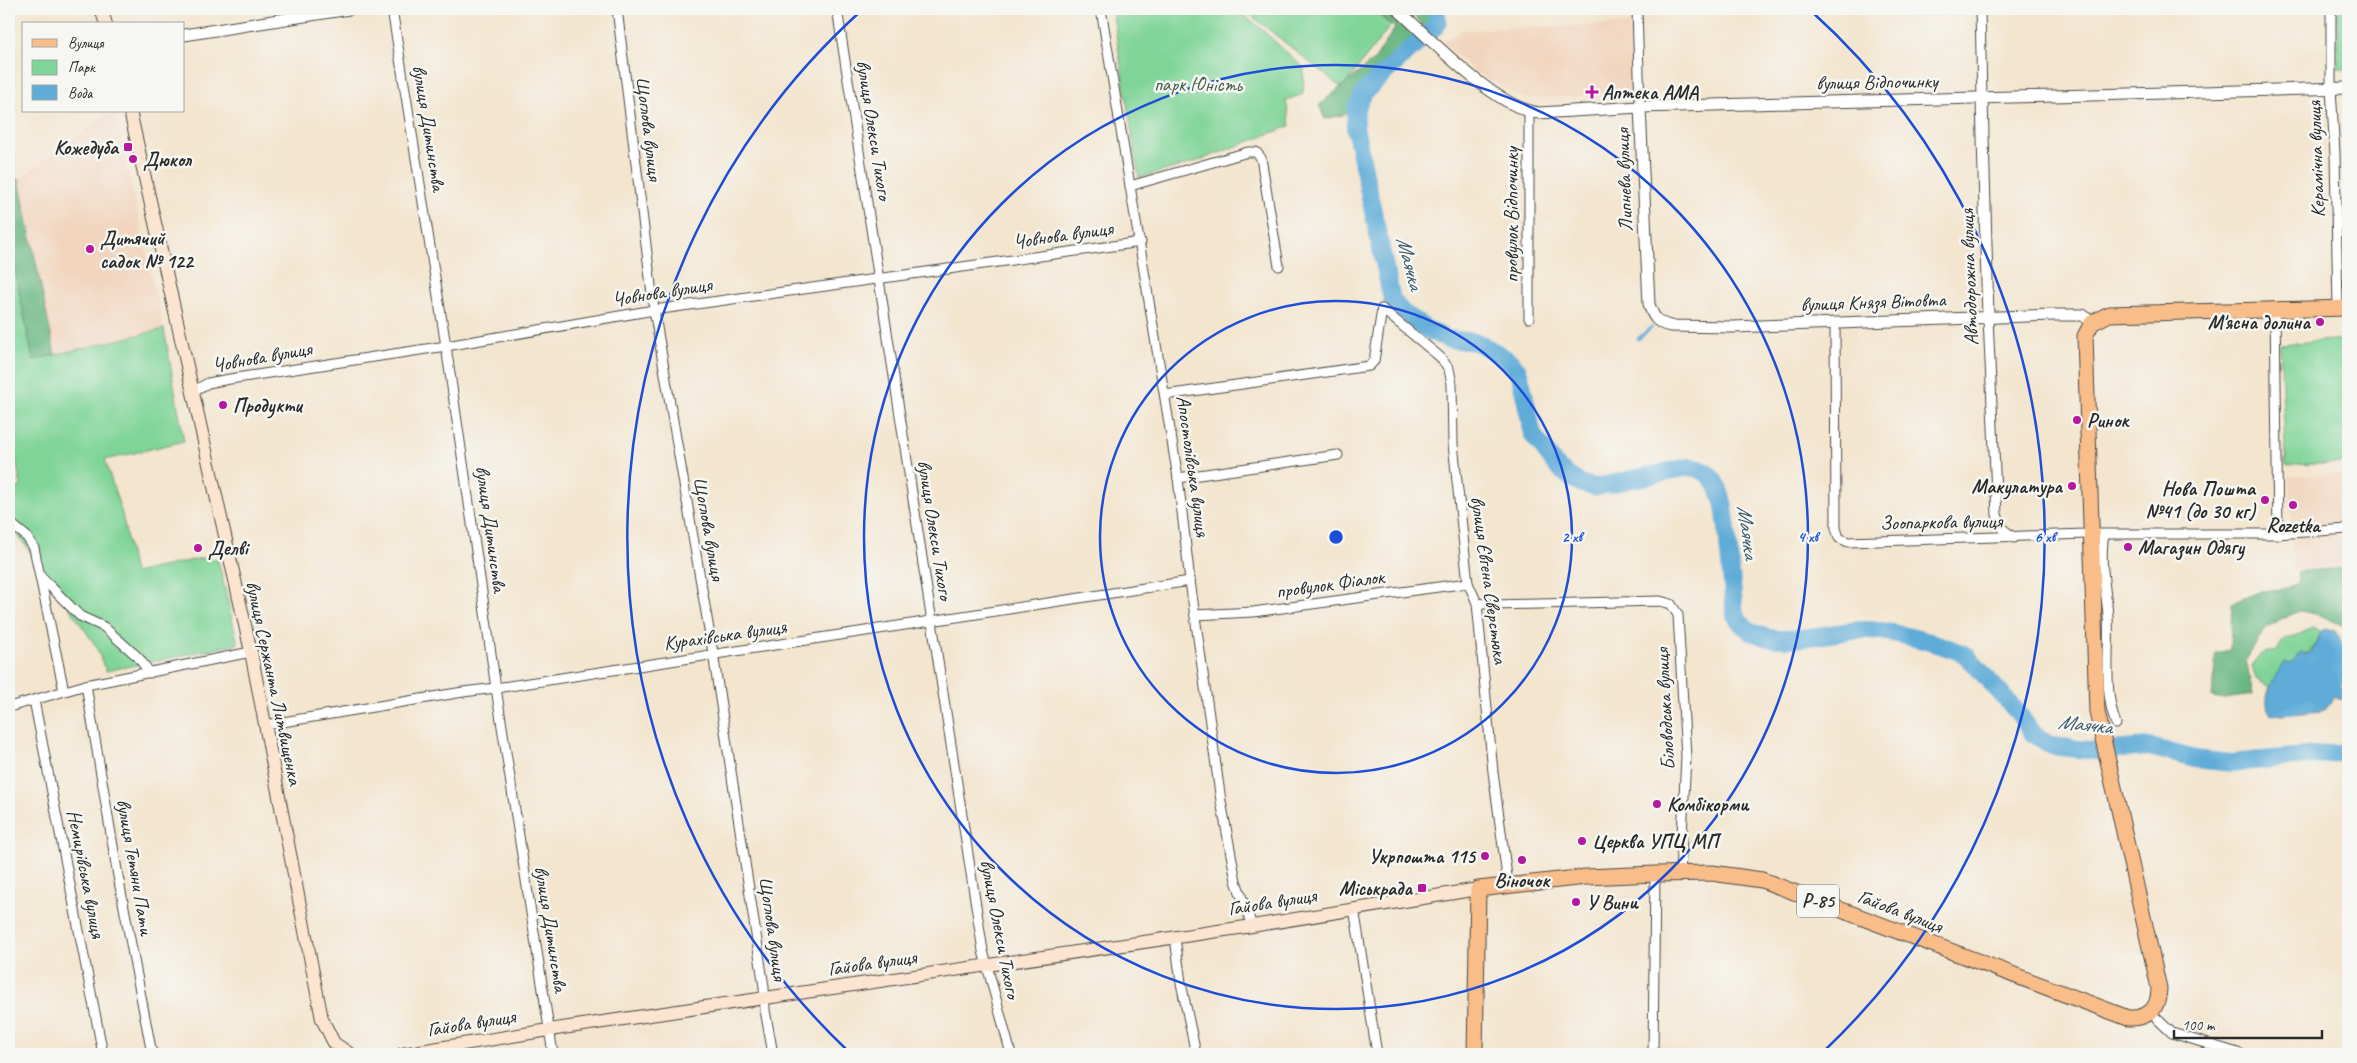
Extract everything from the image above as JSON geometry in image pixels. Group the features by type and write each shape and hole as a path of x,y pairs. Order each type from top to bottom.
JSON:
{"main road":[{"path":"101,9 105,22"},
{"name":"вулиця Сержанта Литвищенка","path":"130,112 251,652 322,1019 329,1036 344,1052"},
{"path":"2151,1014 2157,1004 2159,988 2101,732 2096,690 2098,535 2085,336 2092,323 2109,314 2343,308"},
{"name":"Гайова вулиця","path":"402,1054 549,1030 1175,938 1508,884 1586,877 1655,874 1712,873 1762,880 2128,1018 2136,1019 2151,1014"},
{"path":"1475,1054 1478,889"}],"street":[{"path":"185,35 349,9"},
{"name":"вулиця Дитинства","path":"392,9 446,346 496,688 553,1054"},
{"name":"Щоглова вулиця","path":"617,9 654,310 712,654 773,1054"},
{"name":"вулиця Олекси Тихого","path":"837,9 986,966 1011,1054"},
{"name":"Апостолівська вулиця","path":"1101,9 1141,242 1178,478 1190,582 1221,801 1236,881 1252,926"},
{"name":"вулиця Відпочинку","path":"1397,9 1489,90 1511,104 1529,112 1640,107 2348,88"},
{"name":"Липнева вулиця","path":"1637,9 1649,304 1655,319"},
{"name":"Автодорожна вулиця","path":"1980,9 1988,318 1997,515 2003,529 2014,538"},
{"name":"Керамічна вулиця","path":"2331,9 2331,88 2343,308"},
{"name":"провулок Відпочинку","path":"1529,112 1529,318"},
{"path":"1130,186 1248,152 1256,152 1261,158 1278,266"},
{"name":"Човнова вулиця","path":"192,392 208,383 230,378 446,346 654,310 1141,242"},
{"name":"вулиця Євгена Сверстюка","path":"1165,395 1369,366 1374,362 1382,309 1440,357 1449,369 1452,384 1453,444 1468,583 1477,603 1493,772 1508,884"},
{"path":"2275,309 2278,534"},
{"name":"вулиця Князя Вітовта","path":"1655,319 1661,324 1679,326 1733,327 2083,316 2092,323"},
{"name":"Зоопаркова вулиця","path":"1835,324 1836,528 1839,538 1848,542 2098,535 2278,534 2348,529"},
{"path":"1178,478 1338,455"},
{"path":"9,522 31,542 41,576 64,691"},
{"path":"2098,535 2102,548 2108,614 2109,675 2116,724"},
{"path":"41,576 80,616 104,627 138,657 150,673"},
{"name":"Курахівська вулиця","path":"265,725 463,692 837,637 1190,582"},
{"name":"провулок Фіалок","path":"1195,615 1272,610 1468,583"},
{"name":"Біловодська вулиця","path":"1477,603 1494,605 1660,600 1671,604 1678,615 1686,757 1680,874"},
{"path":"9,707 86,685 251,652"},
{"name":"вулиця Тетяни Пати","path":"86,685 118,876 152,1054"},
{"name":"Немирівська вулиця","path":"34,700 103,1054"},
{"path":"1653,1054 1655,874"},
{"path":"1354,908 1377,1054"},
{"path":"1175,938 1181,983 1196,1054"},
{"path":"2151,1014 2172,1033 2241,1054"}],"shaded area":[{"path":"1630,24 1633,93 1524,99 1474,71 1442,42 1463,30"},
{"name":"Дитячий садок № 122","path":"110,112 114,112 164,329 55,355 19,179"},
{"path":"2348,474 2348,565 2293,570 2289,476"}],"green space":[{"name":"парк Юність","path":"1112,9 1202,9 1203,11 1207,9 1235,9 1257,25 1304,68 1303,94 1286,100 1290,126 1192,163 1139,178"},
{"path":"1243,9 1370,9 1391,25 1342,88"},
{"path":"1373,9 1387,9 1416,35 1352,104 1347,114 1325,119 1319,105 1375,59 1395,28"},
{"path":"1407,9 1427,9 1431,19 1424,26"},
{"path":"2337,9 2348,9 2348,70 2338,68"},
{"path":"9,179 19,179 55,355 33,360 13,261 9,262"},
{"path":"13,260 33,360 164,329 184,441 105,460 122,514 134,573 202,558 218,560 238,644 106,671 96,646 9,522 9,494 21,486 9,426 9,262"},
{"path":"2348,339 2348,463 2286,465 2280,344"},
{"path":"2348,568 2348,637 2344,626 2320,615 2301,611 2280,619 2266,628 2246,660 2253,695 2225,699 2212,697 2216,653 2230,650 2232,603 2261,591 2284,589 2297,583 2299,571"},
{"path":"2312,628 2320,632 2314,647 2286,668 2270,687 2256,679 2252,667 2258,656 2267,652 2276,652 2285,638 2298,635"}],"water":[{"path":"2325,628 2335,631 2346,653 2347,664 2343,676 2347,680 2341,687 2348,693 2348,702 2334,696 2326,709 2322,711 2282,715 2270,713 2267,707 2268,693 2277,673 2285,662 2291,663 2300,653 2308,654 2315,647 2320,632"}],"waterway":[{"name":"Маячка","path":"1436,9 1438,22 1436,26 1365,91 1356,108 1355,127 1392,300 1403,313 1426,329 1448,339 1476,342 1512,363 1518,370 1521,380 1533,435 1558,468 1582,484 1596,487 1689,467 1702,470 1711,477 1718,488 1725,514 1735,615 1747,628 1761,636 1778,639 1796,639 1852,631 1877,631 1919,639 1959,652 1967,656 2019,714 2032,733 2052,746 2096,751 2150,747 2195,759 2231,763 2348,752"},
{"path":"1638,339 1652,327"}],"place":[{"name":"Аптека АМА","path":"1592,92"},
{"name":"Кожедуба","path":"128,147"},
{"name":"Дюкол","path":"133,159"},
{"name":"Дитячий садок № 122","path":"90,249"},
{"name":"М'ясна долина","path":"2320,322"},
{"name":"Продукти","path":"223,405"},
{"name":"Ринок","path":"2077,420"},
{"name":"Макулатура","path":"2072,486"},
{"name":"Нова Пошта №41 (до 30 кг)","path":"2265,500"},
{"name":"Rozetka","path":"2293,505"},
{"name":"Магазин Одягу","path":"2128,547"},
{"name":"Делві","path":"198,548"},
{"name":"Комбікорми","path":"1657,804"},
{"name":"Церква УПЦ МП","path":"1582,841"},
{"name":"Укрпошта 115","path":"1485,856"},
{"name":"Віночок","path":"1522,860"},
{"name":"Міськрада","path":"1422,888"},
{"name":"У Вини","path":"1576,902"}]}
